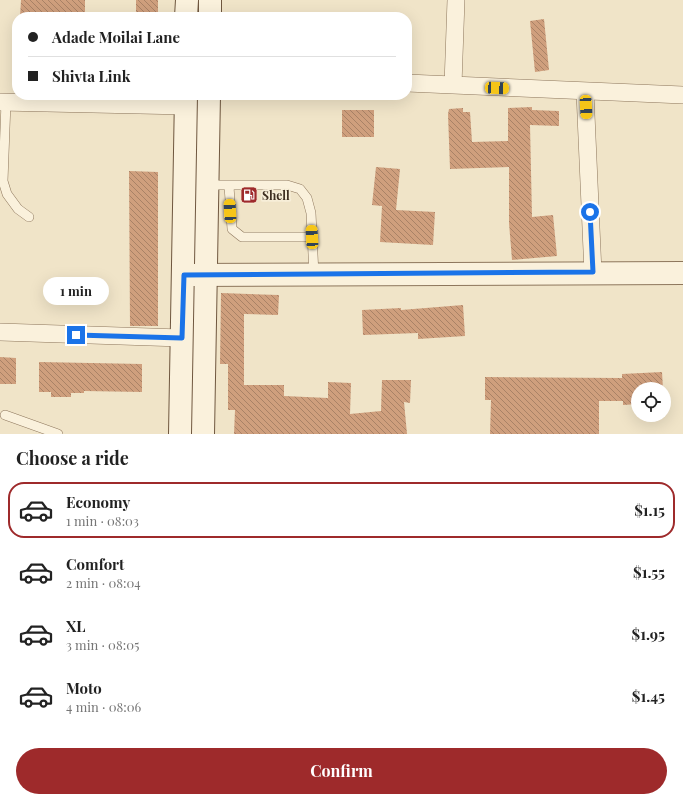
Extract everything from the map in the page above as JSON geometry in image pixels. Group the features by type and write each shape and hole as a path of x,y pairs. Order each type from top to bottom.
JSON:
{"main road":[{"path":"186,12 187,0"},
{"path":"210,0 210,12"},
{"path":"203,434 206,276 218,185 210,100"},
{"path":"180,434 186,101"},
{"path":"184,275 593,272 683,273"}],"street":[{"path":"453,86 456,0"},
{"path":"412,83 585,92 683,95"},
{"path":"585,92 593,272"},
{"path":"3,102 186,101"},
{"path":"0,332 182,338"}],"lane":[{"path":"3,102 3,181 7,194 18,209 29,217"},
{"path":"312,237 242,237 235,233 230,224 218,185 287,185 300,189 307,198 311,213 314,275"},
{"path":"5,415 58,434"}],"building":[{"path":"21,0 85,0 85,12 20,12"},
{"path":"136,0 158,0 158,12 136,12"},
{"path":"544,19 549,70 535,72 530,21"},
{"path":"532,107 532,110 559,111 559,126 530,125 532,217 553,215 557,256 512,260 509,223 509,167 450,169 448,114 449,109 463,108 463,112 470,112 472,142 508,141 508,108"},
{"path":"342,110 374,110 374,137 342,137"},
{"path":"376,167 400,169 396,210 435,212 433,245 380,242 382,206 372,205"},
{"path":"129,171 158,172 158,326 130,326"},
{"path":"221,293 279,295 278,315 244,314 244,385 284,385 284,396 328,398 328,382 351,383 350,414 381,411 382,380 411,380 410,403 404,402 407,434 234,434 235,410 228,410 228,364 220,364"},
{"path":"463,305 465,336 418,339 418,333 363,335 362,310 401,308 401,310"},
{"path":"0,357 16,358 16,384 0,384"},
{"path":"39,362 142,364 142,392 84,391 84,393 71,393 71,397 51,397 51,392 39,392"},
{"path":"662,372 663,382 631,382 631,404 623,405 623,401 599,401 599,434 490,434 491,400 485,400 485,377 622,378 622,374"}],"place":[{"name":"Shell","path":"249,195"}],"route":[{"path":"76,335 182,338 184,275 593,272 590,212"}]}
